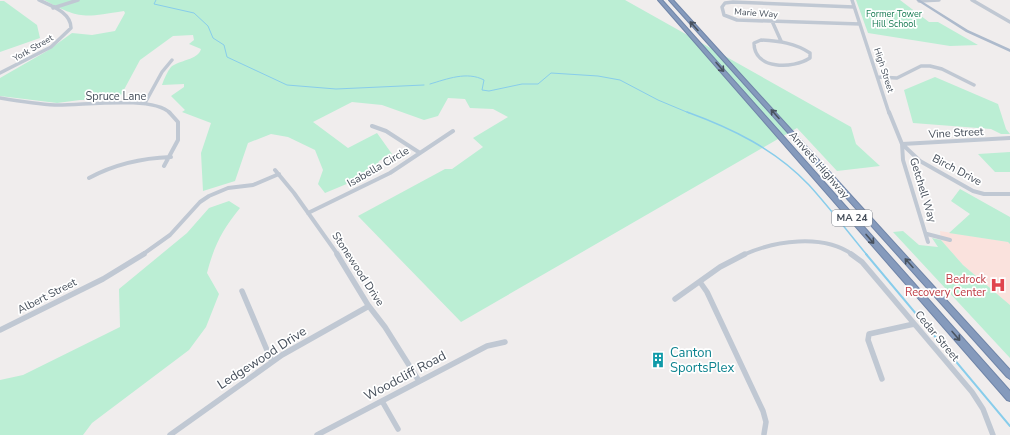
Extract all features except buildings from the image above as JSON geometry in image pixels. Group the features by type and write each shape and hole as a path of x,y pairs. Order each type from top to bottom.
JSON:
{"highway":[{"name":"Amvets Highway","path":"660,0 1010,397"},
{"name":"Amvets Highway","path":"671,0 1010,375"}],"main road":[{"path":"919,0 963,29 1010,51"}],"street":[{"name":"York Street","path":"0,73 51,47 68,32 72,26 68,17 39,0"},
{"path":"53,8 78,0"},
{"name":"High Street","path":"852,0 897,136 902,144"},
{"path":"919,0 939,0"},
{"path":"972,0 1010,22"},
{"name":"Marie Way","path":"854,7 725,1 722,5 723,14 728,18 737,20 860,24"},
{"path":"772,21 781,41 804,49 810,53 810,58 804,62 772,64 760,59 753,47 754,43 759,40 781,41"},
{"path":"145,103 162,72 172,60"},
{"path":"878,77 897,78 921,66 930,66 942,69 974,85"},
{"name":"Spruce Lane","path":"0,98 53,105 145,103 165,109 176,119 180,134 171,157 164,166"},
{"path":"372,126 386,131 420,153"},
{"name":"Isabella Circle","path":"308,213 376,181 453,131"},
{"name":"Vine Street","path":"902,144 1010,138"},
{"name":"Birch Drive","path":"902,144 911,154 923,163 972,191 984,194 1010,194"},
{"name":"Getchell Way","path":"902,144 904,160 927,234 928,242"},
{"path":"89,178 123,162 149,157 171,157"},
{"name":"Stonewood Drive","path":"204,199 228,188 253,185 277,172 308,213 356,283 369,306 385,327 419,382"},
{"name":"Albert Street","path":"0,330 103,279 154,248 170,235 204,199"},
{"path":"927,234 950,240"},
{"name":"Cedar Street","path":"700,282 738,257 758,249 780,245 823,244 840,248 855,256 978,400 993,435"},
{"path":"675,299 700,282 706,290 763,410 766,422 764,434"},
{"path":"242,291 272,362"},
{"name":"Ledgewood Drive","path":"170,435 272,362 369,306"},
{"path":"882,379 869,342 869,334 914,324"},
{"name":"Woodcliff Road","path":"317,435 487,346 506,342"},
{"path":"382,401 398,430"}],"shaded area":[{"name":"Bedrock Recovery Center","path":"940,231 1008,242 1010,244 1010,305 963,265 941,240"}],"green space":[{"path":"44,0 625,0 851,127 856,144 880,166 837,171 797,128 461,322 358,216 445,169 452,169 483,147 473,138 508,117 493,109 470,108 465,99 448,98 438,116 424,120 382,105 352,102 313,122 348,148 377,133 392,154 379,161 373,173 325,193 318,184 323,170 315,150 288,137 271,134 248,143 235,181 203,191 201,153 211,123 182,112 185,110 171,96 184,87 184,84 162,85 171,67 192,58 199,53 201,49 189,44 194,40 193,35 173,36 140,60 119,99 80,100 57,103 0,96 0,78 47,51 72,33 92,35 115,31 125,13 124,11 100,15 75,14"},
{"name":"Former Tower Hill School","path":"856,0 900,0 929,22 938,22 978,45 950,46 868,33"},
{"path":"0,1 4,1 37,25 40,38 0,52"},
{"path":"935,77 998,104 1006,129 1010,134 1001,134 991,129 913,123 904,90"},
{"path":"1010,152 1010,172 995,172 978,154"},
{"path":"960,189 1010,217 1010,244 1008,242 949,233 970,214 951,201"},
{"path":"229,201 240,208 219,239 207,273 219,294 206,327 189,350 92,423 83,435 0,435 0,380 23,375 120,327 119,289 187,233 209,208"},
{"path":"903,231 919,245 938,247 932,238 941,240 963,265 1010,305 1010,358 893,232"}],"waterway":[{"path":"156,0 154,4 194,13 208,26 213,38 224,45 227,57 287,85 336,89 424,85"},
{"path":"430,84 457,77 471,76 484,80 482,90 489,91 522,84 538,84 551,73 598,76 620,80 658,100 689,113"},
{"path":"687,112 720,125 752,141 767,150 796,172 809,185 867,255"},
{"path":"866,254 1010,426"}],"place":[{"name":"Bedrock Recovery Center","path":"998,285"},
{"name":"Canton SportsPlex","path":"658,360"}]}
